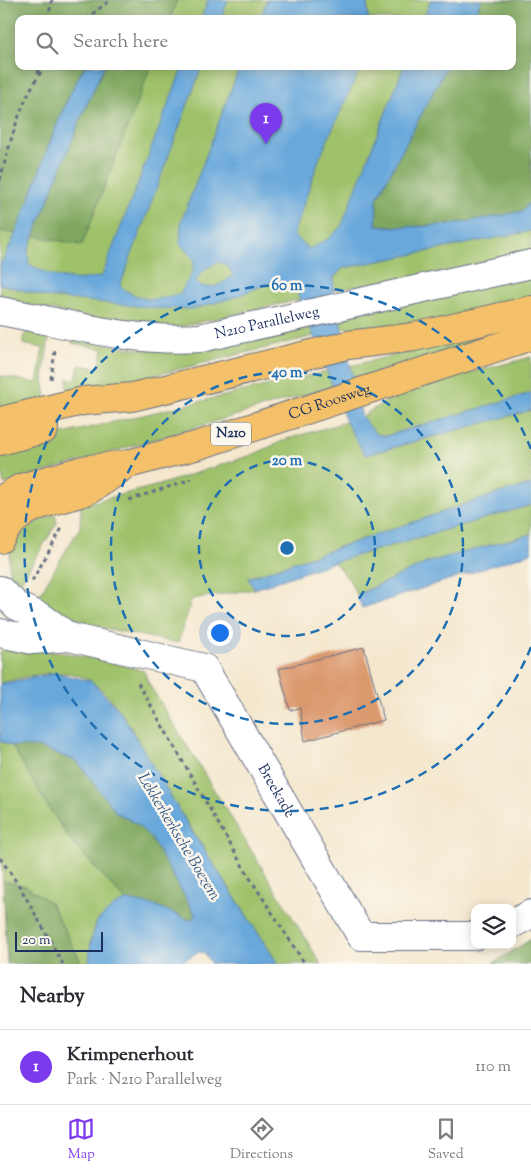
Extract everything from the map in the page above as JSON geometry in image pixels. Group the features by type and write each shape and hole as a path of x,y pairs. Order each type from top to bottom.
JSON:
{"main road":[{"path":"0,421 83,401 132,397 348,345 414,337 531,310"},
{"name":"CG Roosweg","path":"0,500 13,491 29,485 83,470 128,464 199,445 531,336"},
{"path":"0,441 89,418 132,397"},
{"name":"CG Roosweg","path":"1,536 23,512 88,490 128,464"}],"street":[{"name":"N210 Parallelweg","path":"0,311 151,340 200,338 531,264"},
{"name":"Breekade","path":"0,590 17,606 43,618 69,637"},
{"name":"Breekade","path":"0,632 33,640 69,637 204,668 361,936 471,936"},
{"path":"516,922 531,914"}],"path":[{"path":"49,15 52,0"},
{"path":"91,15 110,0"},
{"path":"37,77 38,70"},
{"path":"0,180 17,117 27,93 42,70"},
{"path":"121,502 197,477"},
{"path":"126,650 131,671 246,872 305,964"},
{"path":"0,858 20,887 63,964"}],"green space":[{"path":"0,0 531,0 531,221 274,281 295,284 302,299 174,328 130,327 0,299 0,284 47,297 171,304 0,278"},
{"path":"0,0 177,0 171,15 15,15 15,70 83,70 64,107 16,234 0,231"},
{"path":"481,0 531,0 531,200 523,211 450,224 413,227 376,225 377,198 445,70 516,70 516,15 475,15"},
{"path":"102,70 149,70 82,245 34,236 80,120"},
{"path":"531,231 531,251 451,270 333,290 334,278 343,268"},
{"path":"531,276 531,297 420,326 347,328 69,396 68,379 76,380 79,365 99,368 103,349 72,343 73,337 141,349 184,350"},
{"path":"531,319 531,324 338,385 4,484 0,467 0,449 421,349"},
{"path":"31,330 43,331 49,336 43,379 47,402 0,409 0,376 37,383 43,348 23,344 24,335"},
{"path":"531,357 531,393 386,436 376,434 362,417 379,405 420,387"},
{"path":"531,410 531,485 499,493 248,578 255,589 192,599 178,643 104,628 34,604 80,527 81,505 159,485 252,455 287,439 346,422 365,455"},
{"path":"531,505 531,534 429,562 357,595 350,581 334,562"},
{"path":"55,514 57,523 15,591 9,563 10,551 14,542 20,533 29,526"},
{"path":"6,646 75,655 144,671 149,684 321,964 278,964 163,785 132,730 114,703 104,692 92,682 71,674 34,675 0,683 0,652"},
{"path":"0,741 12,746 72,842 126,901 114,906 91,941 89,964 82,964 50,902 25,886 3,881 0,847"},
{"path":"12,746 38,747 77,761 116,812 137,824 151,838 195,914 194,920 187,919 157,906 126,901 72,842"},
{"path":"3,881 25,886 50,902 82,964 7,964"},
{"path":"531,939 531,964 492,964 516,949"}],"water":[{"path":"208,0 228,0 222,15 202,15"},
{"path":"267,0 367,0 368,15 261,15"},
{"path":"431,0 481,0 475,15 425,15"},
{"path":"83,70 102,70 80,120 28,251 29,264 47,273 65,278 83,279 102,276 181,70 201,70 120,286 142,298 156,299 180,294 193,271 194,259 180,244 181,222 238,70 359,70 319,159 293,235 309,249 328,239 341,227 402,70 445,70 377,198 376,225 413,227 450,224 523,211 531,200 531,231 343,268 334,277 333,290 362,417 376,434 386,436 531,393 531,410 365,455 346,422 294,284 274,281 235,297 194,309 157,308 47,297 0,284 0,263 14,238 61,114","holes":["218,262 227,265 233,275 217,286 212,287 198,285 196,281 203,272"]},
{"path":"531,485 531,505 334,562 255,589 248,578 499,493"},
{"path":"531,534 531,553 362,608 357,595 429,562"},
{"name":"Lekkerkerksche Boezem","path":"56,673 91,681 120,711 191,830 278,964 211,964 205,953 198,952 178,964 89,964 91,941 97,921 114,906 129,900 157,906 187,919 193,920 195,914 151,838 137,824 116,812 77,761 38,747 12,746 0,741 0,684"}],"building":[{"path":"364,647 384,720 305,741 300,708 290,710 279,669"}],"place":[{"name":"Krimpenerhout","path":"266,144"}]}
